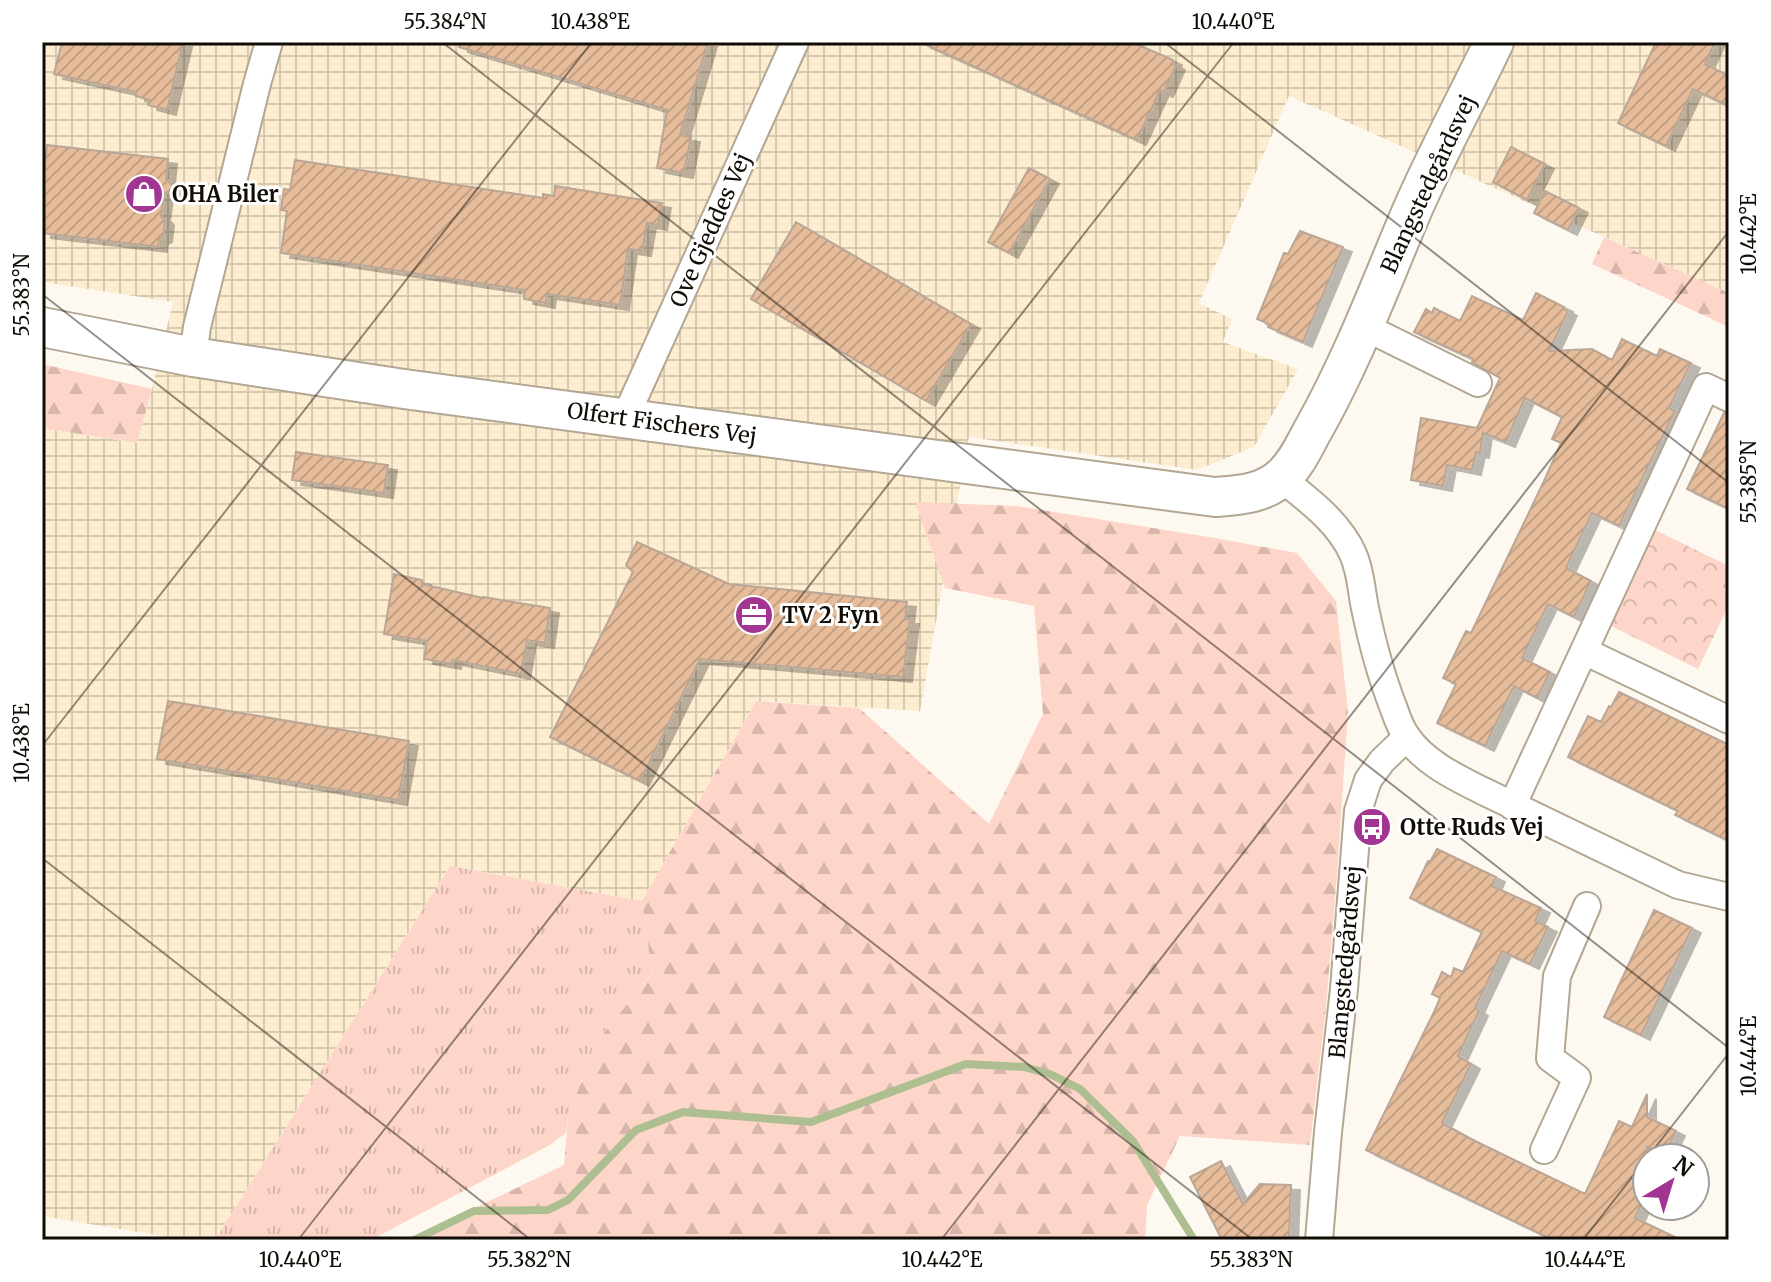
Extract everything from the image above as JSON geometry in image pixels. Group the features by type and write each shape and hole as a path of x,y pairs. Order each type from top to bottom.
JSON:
{"street":[{"path":"193,357 197,327 269,42"},
{"name":"Ove Gjeddes Vej","path":"625,418 795,42"},
{"name":"Blangstedgårdsvej","path":"1281,478 1294,464 1351,356 1413,209 1494,42"},
{"path":"1363,326 1478,383"},
{"name":"Olfert Fischers Vej","path":"42,327 193,357 404,389 1215,497 1246,495 1263,490 1281,478"},
{"path":"1512,806 1706,387 1729,398"},
{"path":"1281,478 1312,503 1351,551 1360,572 1378,666 1392,704 1407,737 1428,758 1454,776 1512,806 1678,885 1729,897"},
{"path":"1584,651 1729,720"},
{"name":"Blangstedgårdsvej","path":"1319,1240 1358,811 1368,780 1407,737"},
{"path":"1544,1150 1577,1078 1550,1058 1557,976 1587,906"}],"shaded area":[{"path":"44,42 1729,42 1729,293 1289,96 1199,303 1232,319 1223,342 1298,369 1254,447 1197,470 969,437 920,711 756,701 642,901 450,866 215,1240 185,1240 42,1216 42,428 137,443 173,302 42,282"}],"green space":[{"path":"1604,237 1729,293 1729,327 1592,264"},
{"path":"42,364 152,389 137,443 42,428"},
{"path":"915,502 1017,506 1297,553 1336,601 1348,712 1326,1007 1310,1145 1180,1136 1147,1205 1145,1240 408,1240 564,1165 568,1118 594,1046 652,973 642,901 756,701 859,708 989,824 1043,714 1034,606 945,588"},
{"path":"1655,530 1729,566 1729,605 1698,669 1609,625"},
{"path":"450,866 642,901 652,973 594,1046 568,1118 566,1133 550,1145 371,1240 215,1240"}],"building":[{"path":"62,42 183,42 167,110 148,105 149,100 136,96 136,92 54,74"},
{"path":"460,42 708,42 680,135 691,137 684,173 657,168 667,110 459,47"},
{"path":"920,42 1132,42 1173,60 1172,63 1176,65 1164,92 1160,90 1137,140"},
{"path":"1656,42 1715,42 1705,64 1729,76 1729,106 1693,89 1666,146 1618,123"},
{"path":"47,145 168,159 166,179 175,188 164,194 161,216 165,220 158,247 42,233 42,189"},
{"path":"1511,147 1545,164 1527,200 1493,182"},
{"path":"295,160 543,198 543,194 554,196 555,186 662,203 658,225 647,223 642,251 628,249 620,305 547,294 546,303 524,299 525,290 281,253 287,211 281,210 284,189 290,190"},
{"path":"1029,168 1050,179 1009,253 988,242"},
{"path":"1545,191 1579,208 1568,230 1534,213"},
{"path":"796,222 971,324 926,401 751,299"},
{"path":"1300,231 1343,247 1303,342 1257,319 1284,253 1288,254"},
{"path":"1536,293 1568,311 1549,351 1592,349 1612,360 1622,339 1657,356 1660,349 1691,363 1669,408 1675,411 1619,526 1592,513 1566,568 1591,581 1574,617 1548,604 1522,658 1550,672 1537,698 1514,686 1485,746 1437,723 1456,684 1443,678 1466,631 1471,633 1544,481 1561,443 1552,439 1562,417 1525,398 1506,442 1483,433 1480,453 1476,452 1472,470 1447,465 1443,486 1411,480 1421,418 1477,428 1500,378 1472,362 1473,359 1414,332 1426,309 1432,313 1434,308 1460,321 1472,296 1523,320"},
{"path":"1724,413 1729,414 1729,509 1687,489"},
{"path":"296,452 388,465 384,493 292,480"},
{"path":"637,542 729,584 907,602 905,619 910,619 903,677 700,659 640,781 550,737 633,572 626,565"},
{"path":"394,574 483,598 550,608 545,643 527,640 521,674 453,660 452,664 424,659 427,641 384,634"},
{"path":"1619,692 1729,745 1729,841 1675,815 1678,811 1568,757 1588,716 1601,722"},
{"path":"168,701 409,741 398,800 157,759"},
{"path":"1437,849 1496,877 1492,886 1541,908 1535,921 1548,927 1530,964 1502,951 1475,1008 1479,1011 1458,1056 1471,1064 1442,1123 1585,1194 1619,1121 1632,1127 1647,1094 1647,1117 1676,1131 1671,1142 1631,1142 1631,1222 1643,1222 1681,1240 1553,1240 1366,1150 1440,998 1432,994 1442,972 1451,977 1454,968 1463,972 1482,932 1410,898"},
{"path":"1654,910 1692,928 1641,1035 1604,1017"},
{"path":"1221,1161 1243,1204 1260,1184 1291,1185 1289,1240 1222,1240 1190,1177"}],"waterway":[{"path":"414,1240 474,1211 548,1210 568,1200 636,1130 683,1112 811,1122 966,1064 1024,1067 1050,1074 1080,1089 1133,1141 1194,1240"}],"place":[{"name":"OHA Biler","path":"144,194"},
{"name":"TV 2 Fyn","path":"754,615"},
{"name":"Otte Ruds Vej","path":"1372,827"}]}
